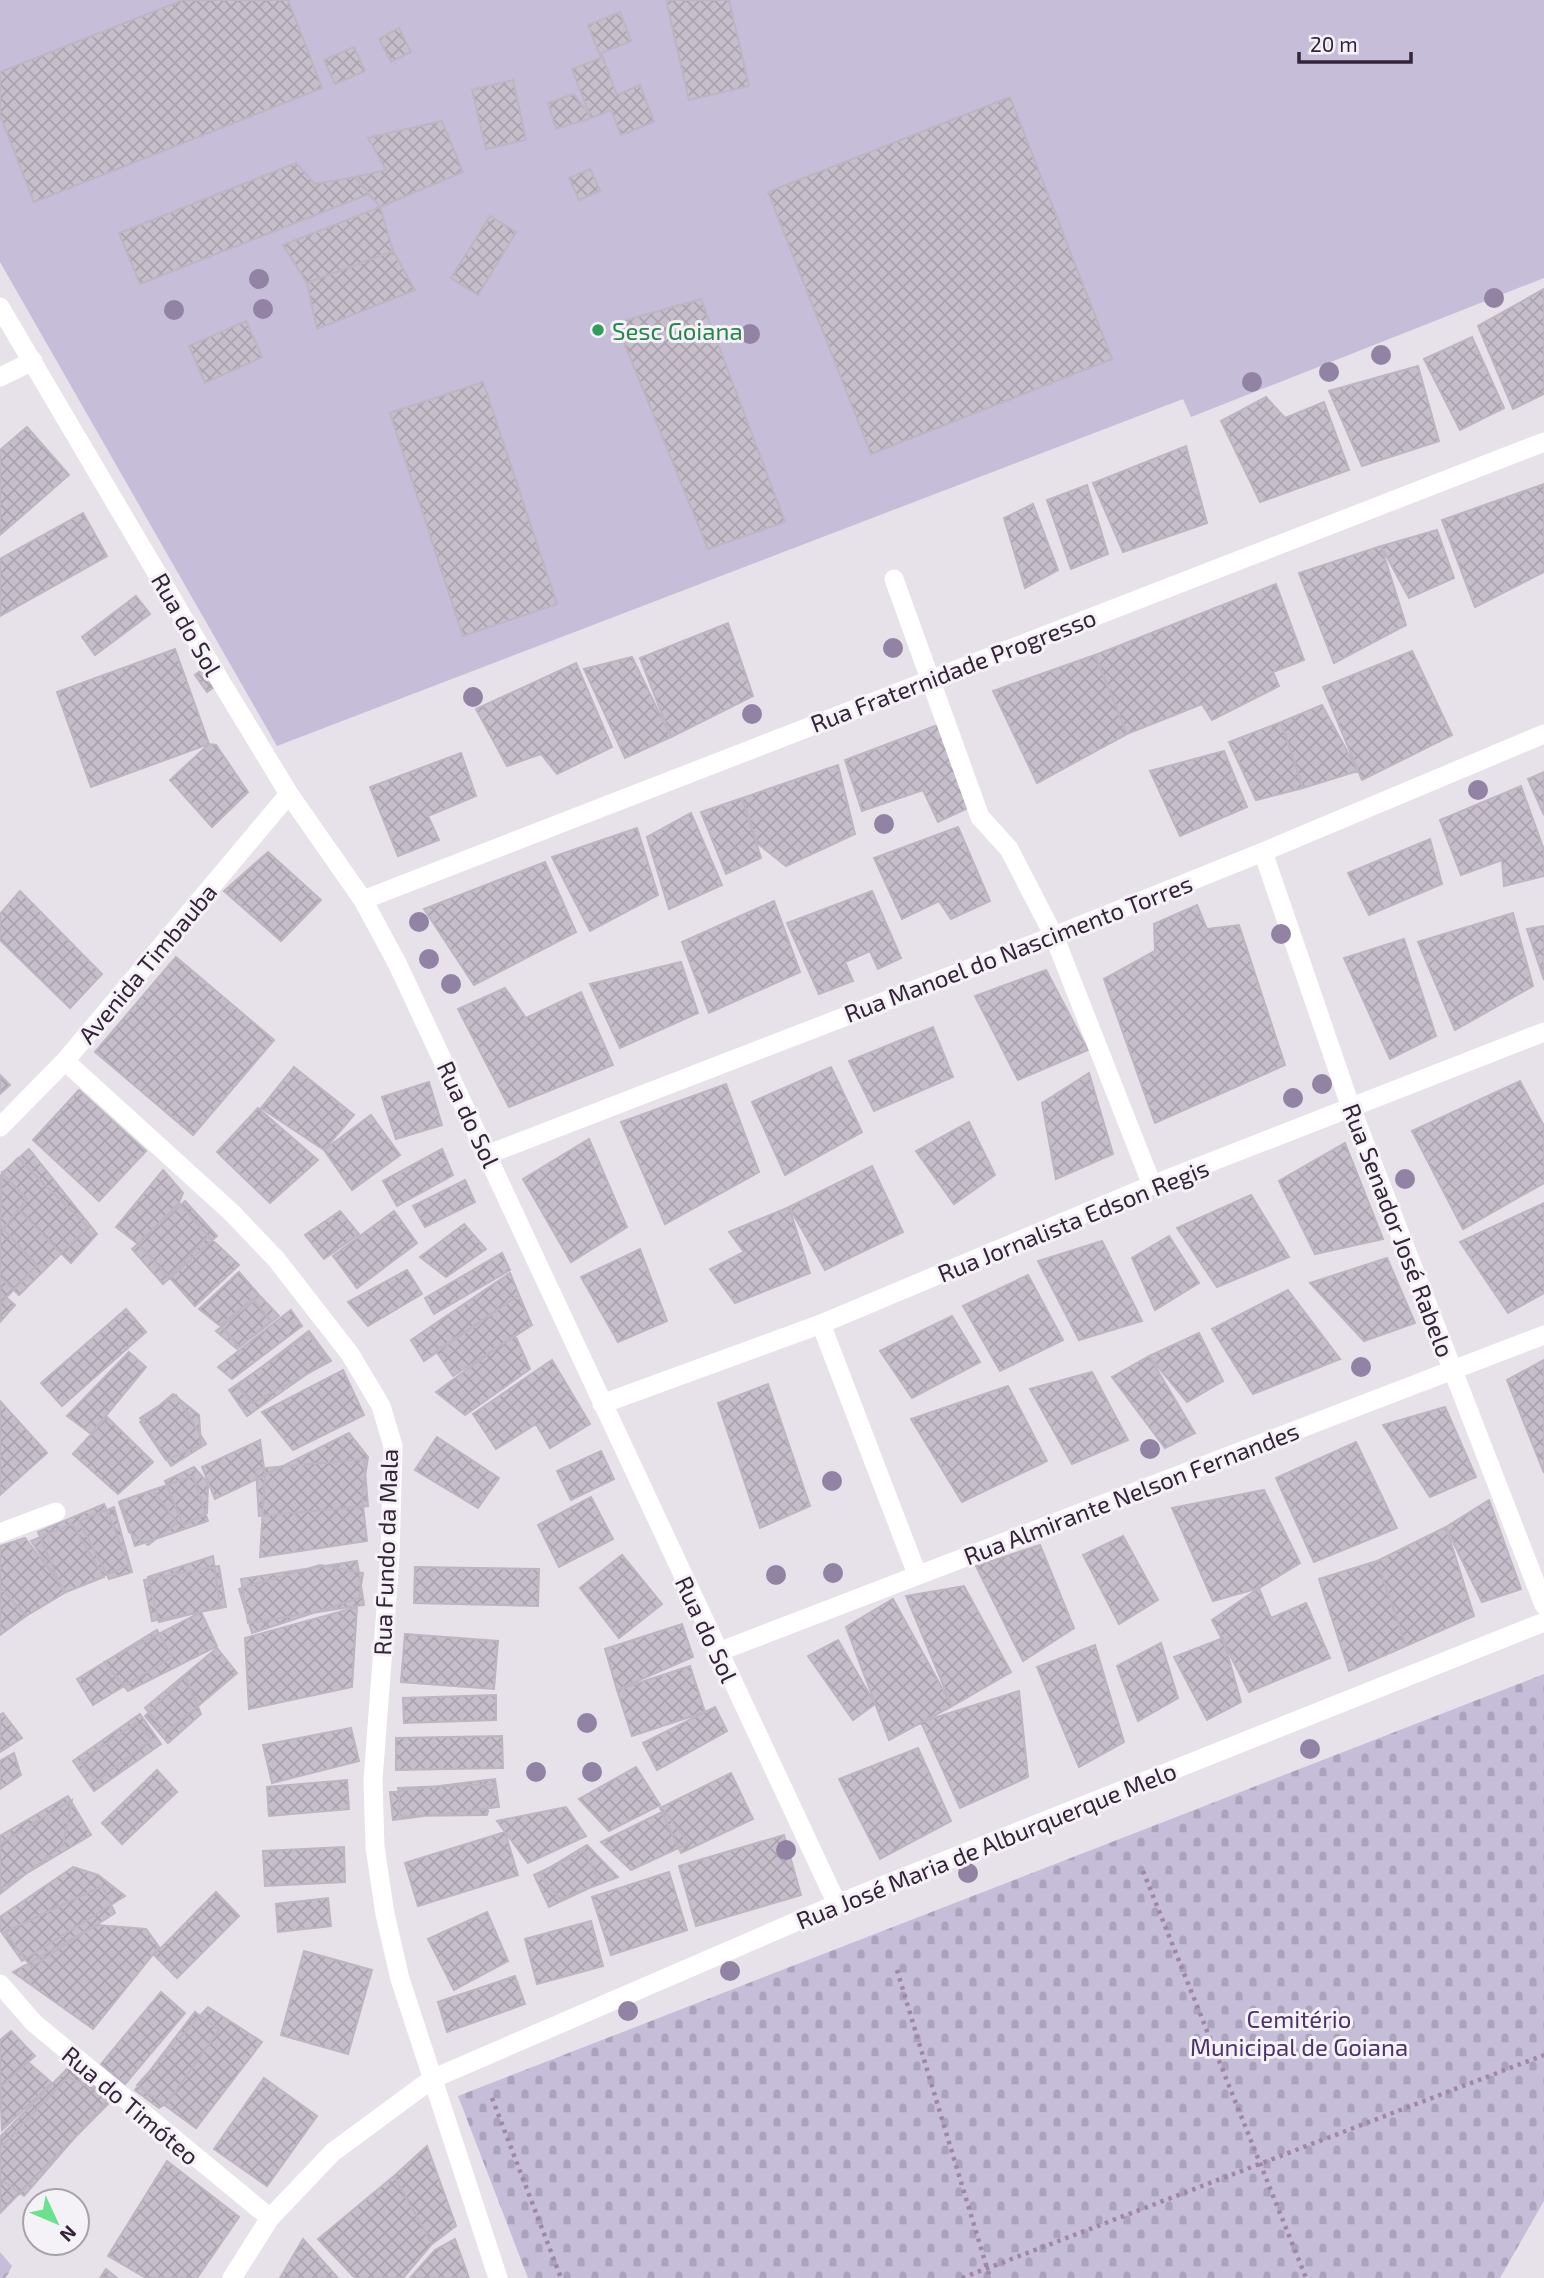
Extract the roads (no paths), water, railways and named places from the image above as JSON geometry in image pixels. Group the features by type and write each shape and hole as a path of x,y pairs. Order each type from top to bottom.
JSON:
{"street":[{"name":"Rua do Sol","path":"0,306 289,794 363,900 397,963 489,1154 602,1404 837,1904"},
{"path":"0,377 33,361"},
{"name":"Rua Fraternidade Progresso","path":"363,900 1544,442"},
{"path":"894,579 981,817 1009,849 1054,936 1152,1185"},
{"name":"Rua Manoel do Nascimento Torres","path":"489,1154 1054,936 1544,734"},
{"name":"Avenida Timbauba","path":"0,1127 65,1061 289,794"},
{"name":"Rua Senador José Rabelo","path":"1263,852 1351,1108 1544,1605"},
{"name":"Rua Jornalista Edson Regis","path":"602,1404 821,1324 1152,1185 1544,1032"},
{"name":"Rua Fundo da Mala","path":"65,1061 221,1203 276,1259 350,1354 381,1406 393,1446 390,1556 373,1780 375,1847 385,1914 400,1979 498,2278"},
{"path":"821,1324 917,1574"},
{"name":"Rua Almirante Nelson Fernandes","path":"718,1652 917,1574 1455,1372 1544,1335"},
{"path":"0,1533 57,1512"},
{"name":"Rua José Maria de Alburquerque Melo","path":"232,2278 270,2218 333,2152 432,2079 837,1904 1544,1622"},
{"name":"Rua do Timóteo","path":"0,1984 34,2023 270,2218"}],"place":[{"name":"Sesc Goiana","path":"598,330"}],"park label":[{"name":"Cemitério Municipal de Goiana","path":"1299,2032"}]}
